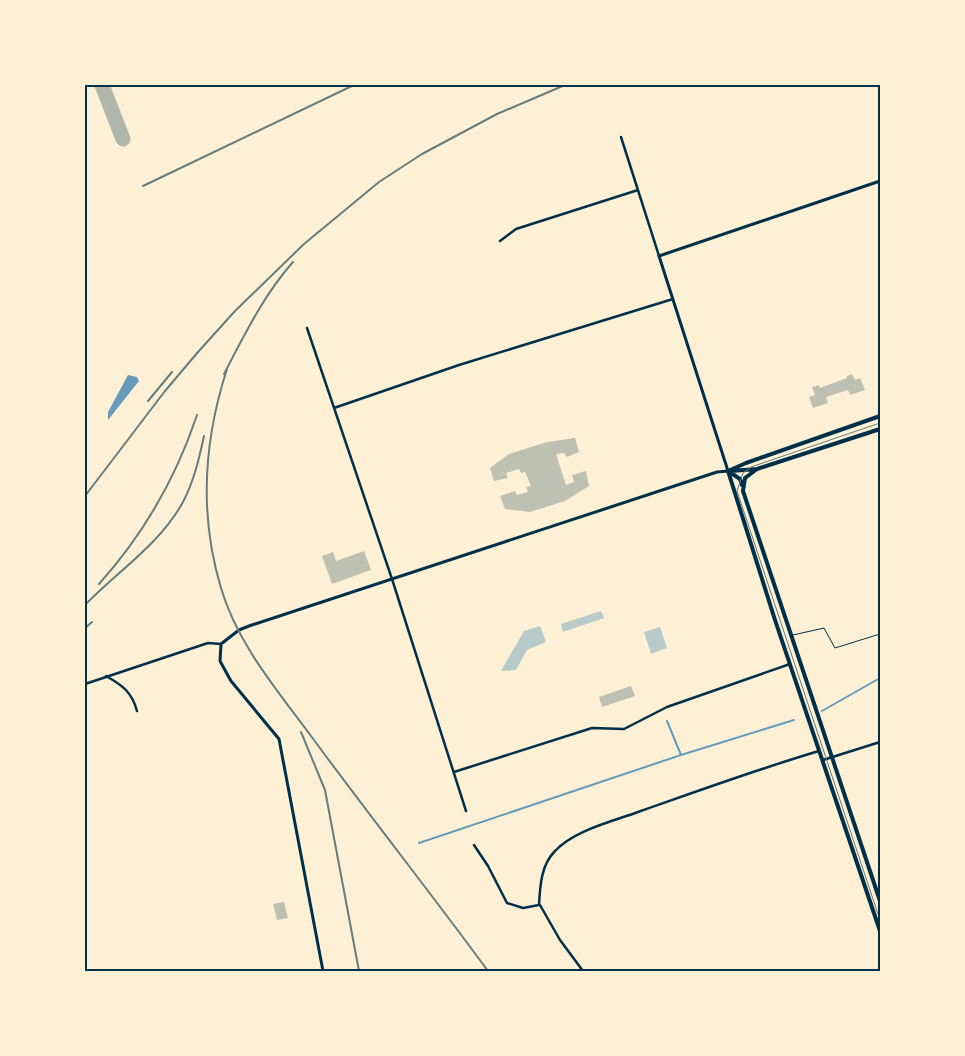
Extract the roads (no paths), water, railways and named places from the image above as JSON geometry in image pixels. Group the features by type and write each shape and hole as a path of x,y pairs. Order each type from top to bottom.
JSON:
{"main road":[{"path":"728,471 746,462 880,416"},
{"path":"728,471 757,469 880,429"},
{"path":"743,485 747,476 757,469"},
{"path":"728,471 740,480 743,485 880,901"},
{"path":"728,471 790,664 880,931"}],"street":[{"path":"85,684 208,643 221,644 239,630 708,475 728,471 622,137"},
{"path":"659,256 880,181"},
{"path":"500,241 516,229 638,190"},
{"path":"334,408 459,365 673,299"},
{"path":"307,328 392,579 466,811"},
{"path":"221,644 220,661 231,681 279,739 323,971"},
{"path":"454,772 592,728 624,729 667,707 790,664"},
{"path":"106,676 126,688 134,699 137,711"},
{"path":"823,760 880,742"},
{"path":"583,971 560,940 539,905 540,885 545,866 555,851 576,837 649,808 820,751"},
{"path":"474,845 488,866 507,903 523,908 539,905"}],"lane":[{"path":"791,635 824,628 835,648 880,634"}],"water":[{"path":"128,375 137,377 139,381 108,420 108,412"}],"waterway":[{"path":"822,711 880,678"},
{"path":"667,721 681,755 794,720"},
{"path":"419,843 681,755"}],"tram line":[{"path":"880,423 751,467 743,473 737,491 880,920"}],"railway":[{"path":"143,186 354,85"},
{"path":"85,496 165,391 198,352 235,311 304,244 379,182 422,154 497,114 565,85"},
{"path":"224,374 264,302 293,262"},
{"path":"227,369 219,396 209,450 207,505 214,561 228,608 237,628 259,665 488,971"},
{"path":"148,401 172,372"},
{"path":"99,584 130,546 157,505 179,461 197,415"},
{"path":"85,605 151,544 174,517 190,486 204,436"},
{"path":"85,628 92,622"},
{"path":"301,732 325,790 359,971"}]}
